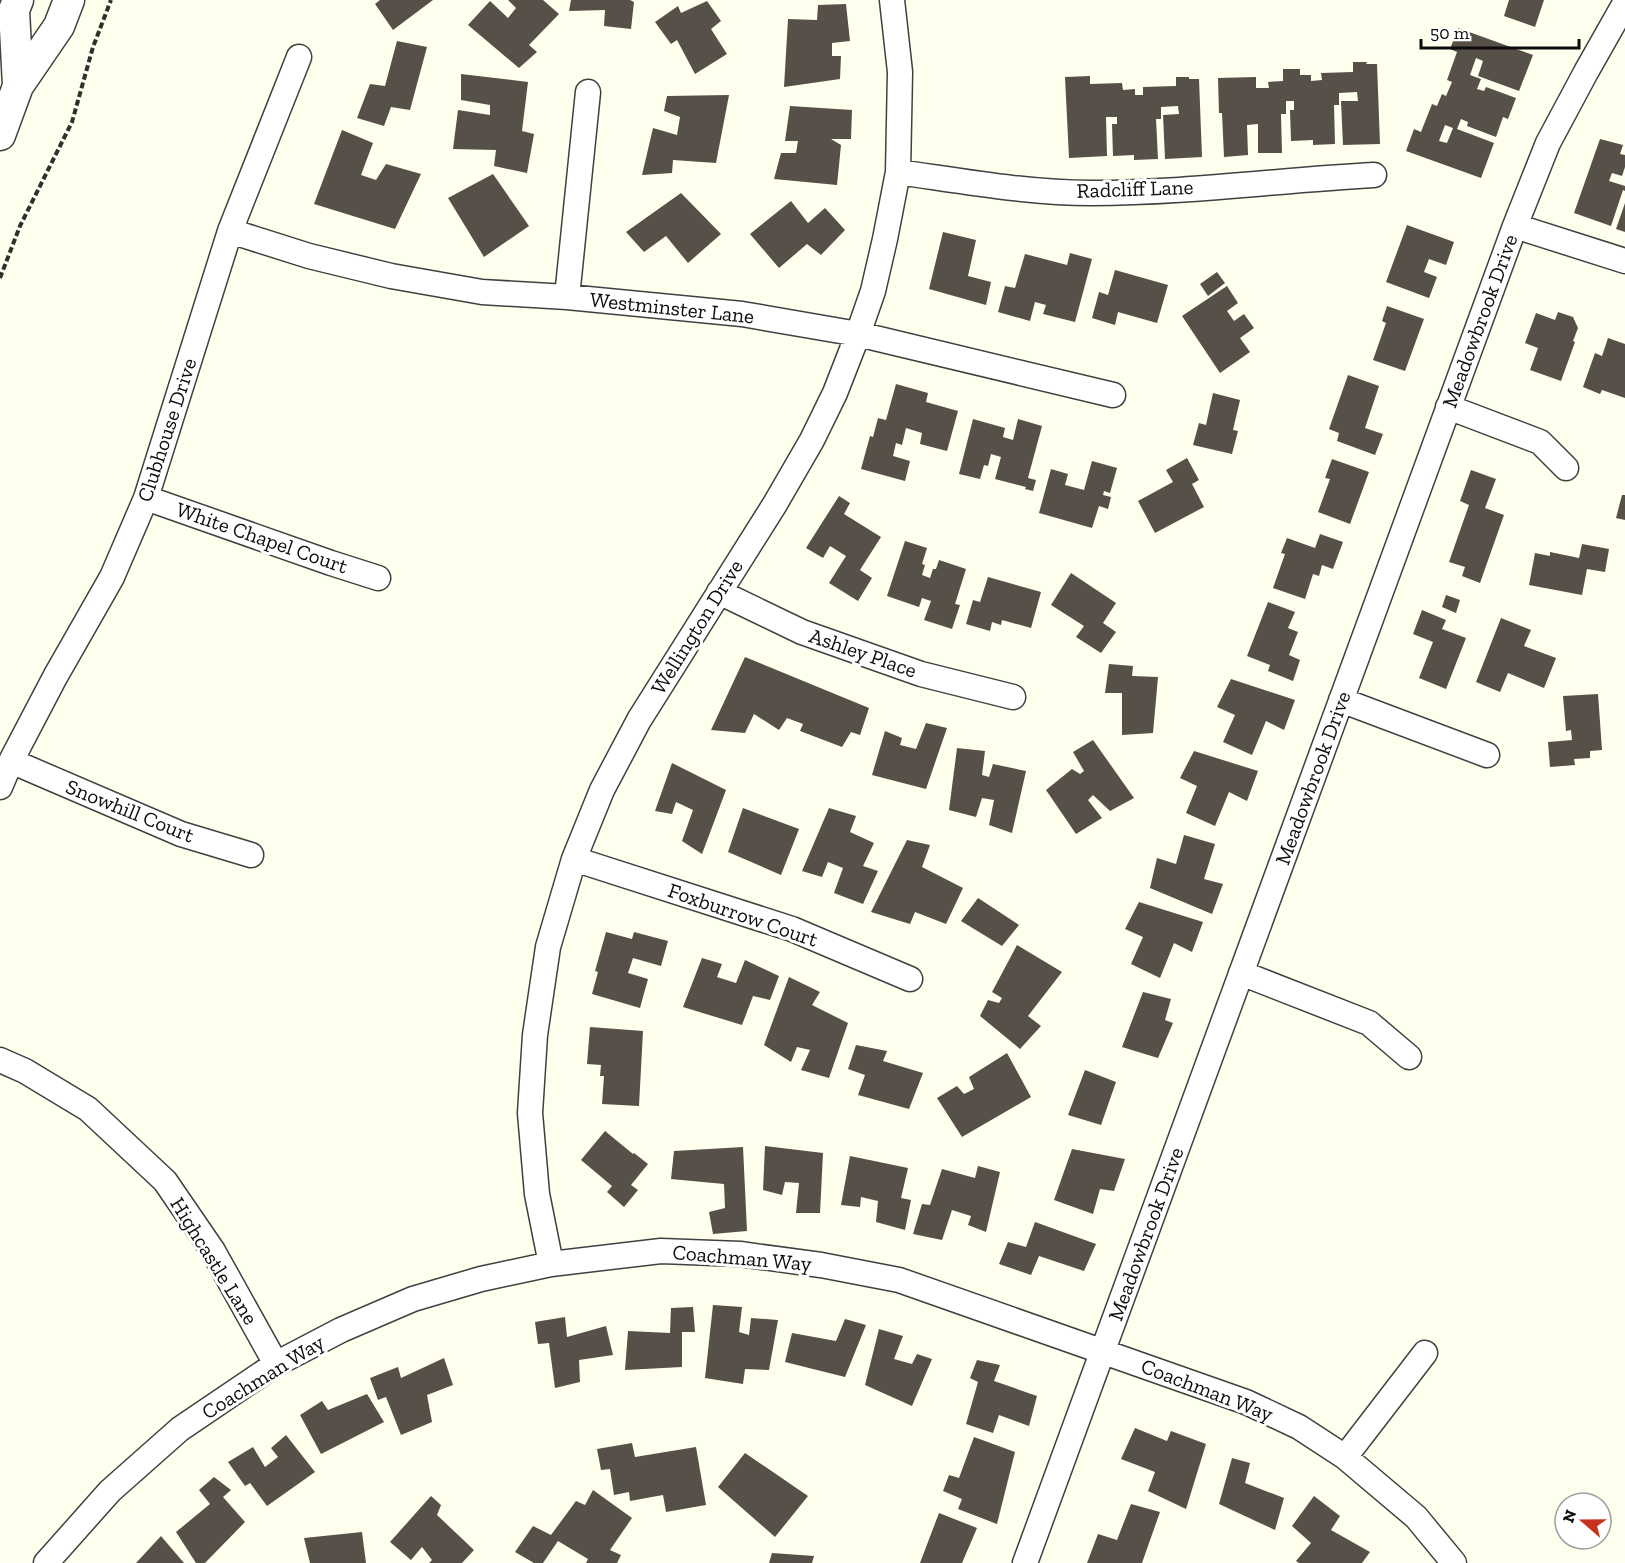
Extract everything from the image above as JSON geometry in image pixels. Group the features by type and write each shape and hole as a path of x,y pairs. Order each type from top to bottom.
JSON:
{"street":[{"path":"18,0 14,10 18,86"},
{"path":"0,135 18,86 59,26 69,0"},
{"name":"Wellington Drive","path":"551,1264 537,1194 530,1113 535,1035 548,947 574,859 602,790 639,720 775,504 812,440 835,393 858,334 873,291 898,172 900,72 892,0"},
{"name":"Meadowbrook Drive","path":"1025,1563 1515,226 1548,143 1625,3"},
{"name":"Clubhouse Drive","path":"0,786 10,761 55,677 112,578 147,498 230,231 299,57"},
{"path":"567,297 588,92"},
{"name":"Radcliff Lane","path":"898,172 1021,189 1090,193 1154,192 1296,179 1374,175"},
{"path":"1515,226 1625,261"},
{"name":"Westminster Lane","path":"230,231 309,256 391,276 482,292 567,297 742,314 858,334 1113,395"},
{"path":"1448,407 1540,442 1566,468"},
{"name":"White Chapel Court","path":"147,498 331,564 378,578"},
{"name":"Ashley Place","path":"719,592 801,632 921,674 1013,697"},
{"path":"1341,700 1487,755"},
{"name":"Snowhill Court","path":"10,761 180,834 251,855"},
{"name":"Foxburrow Court","path":"574,859 792,929 910,980"},
{"path":"1241,973 1369,1023 1409,1057"},
{"name":"Highcastle Lane","path":"0,1060 25,1071 88,1109 165,1181 213,1251 276,1364"},
{"name":"Coachman Way","path":"46,1563 110,1491 180,1429 276,1364 341,1330 413,1299 481,1279 551,1264 662,1251 740,1254 821,1265 899,1280 1246,1402 1299,1427 1345,1457 1416,1517 1454,1563"},
{"path":"1345,1457 1425,1353"}],"path":[{"path":"0,278 20,226 72,122 93,47 111,0"}],"building":[{"path":"380,0 433,0 393,30 375,4"},
{"path":"508,0 543,0 559,14 529,45 537,52 519,68 468,25 490,1 508,18 516,8"},
{"path":"571,0 630,0 634,2 631,29 604,26 605,10 569,11"},
{"path":"1509,0 1544,0 1535,27 1504,16"},
{"path":"707,1 721,21 711,29 727,54 695,74 677,40 671,44 655,22 678,6 681,13"},
{"path":"846,4 850,41 832,43 832,56 841,56 840,79 784,87 788,19 817,20 818,5"},
{"path":"1458,28 1533,55 1519,91 1478,76 1483,61 1476,58 1470,75 1481,79 1477,89 1484,91 1486,87 1516,98 1508,119 1503,117 1496,137 1467,126 1468,122 1461,119 1457,129 1494,143 1481,178 1406,151 1414,129 1421,132 1432,104 1437,106 1442,94 1446,96 1452,82 1447,80 1457,52 1450,49","holes":["1445,125 1453,128 1447,143 1439,141"]},
{"path":"397,41 427,47 410,110 391,107 384,126 357,118 370,84 385,86"},
{"path":"1353,62 1377,64 1380,144 1343,145 1341,101 1358,101 1357,92 1339,93 1339,105 1334,105 1335,144 1313,145 1313,140 1291,141 1290,110 1294,110 1294,101 1286,101 1286,114 1281,114 1282,153 1258,153 1258,124 1247,125 1248,155 1224,157 1218,78 1256,77 1256,88 1269,88 1268,82 1283,81 1283,69 1300,69 1300,75 1311,75 1311,81 1322,80 1321,73 1353,72"},
{"path":"461,74 528,82 522,131 534,134 527,173 494,166 496,150 453,149 458,110 490,115 490,105 461,100"},
{"path":"1090,76 1090,84 1122,83 1123,90 1135,89 1135,95 1143,95 1143,87 1176,86 1176,77 1199,79 1202,157 1165,159 1163,115 1179,114 1178,106 1161,107 1161,119 1156,119 1158,159 1134,160 1134,155 1113,156 1112,124 1117,124 1117,117 1106,117 1107,156 1069,158 1065,77"},
{"path":"729,95 716,163 673,160 672,173 642,175 653,128 677,135 680,117 664,111 667,96"},
{"path":"790,106 852,110 851,139 831,139 841,145 837,185 774,179 781,153 796,153 798,141 785,141"},
{"path":"342,130 373,143 361,175 376,180 386,164 421,174 395,229 314,204"},
{"path":"1600,139 1623,145 1620,154 1625,155 1622,176 1612,173 1609,181 1625,186 1611,226 1574,213"},
{"path":"493,174 529,226 484,257 448,198"},
{"path":"681,193 721,234 688,263 666,236 644,252 626,232"},
{"path":"791,201 808,223 825,208 845,230 821,255 807,244 779,268 750,234"},
{"path":"1625,203 1625,232 1616,229"},
{"path":"1407,225 1454,242 1446,265 1429,259 1424,272 1437,277 1429,298 1386,282"},
{"path":"943,232 976,240 968,276 991,282 986,305 929,289"},
{"path":"1070,253 1092,259 1075,322 1043,314 1046,305 1035,302 1030,321 998,312 1005,286 1015,288 1025,254 1067,265"},
{"path":"1115,270 1168,285 1157,323 1118,312 1115,325 1092,318 1099,292 1108,295"},
{"path":"1217,272 1225,283 1208,296 1200,284"},
{"path":"1227,286 1238,303 1227,311 1234,321 1244,314 1254,328 1240,338 1250,352 1220,373 1182,316"},
{"path":"1387,306 1424,319 1405,371 1373,360 1386,323 1382,321"},
{"path":"1558,312 1573,317 1578,328 1561,381 1530,370 1538,348 1525,343 1536,313 1555,320"},
{"path":"1608,338 1625,344 1625,398 1602,390 1600,394 1583,387 1595,353 1602,356"},
{"path":"1348,375 1379,386 1365,428 1383,434 1375,455 1337,441 1339,433 1329,429"},
{"path":"896,384 928,393 926,402 958,411 947,451 920,444 922,433 906,428 902,445 896,443 893,456 910,461 905,481 861,469 870,436 873,437 878,418 886,420"},
{"path":"1213,393 1240,400 1233,430 1238,431 1232,454 1193,445 1199,423 1206,425"},
{"path":"973,419 1005,428 1003,437 1013,440 1018,419 1042,426 1028,478 1036,480 1033,491 995,479 1001,457 991,454 988,466 984,465 980,479 959,474"},
{"path":"1187,458 1199,480 1192,484 1204,507 1155,533 1138,501 1173,482 1166,470"},
{"path":"1332,459 1369,472 1350,524 1318,512 1330,479 1325,478"},
{"path":"1092,461 1117,468 1110,493 1104,491 1103,495 1111,497 1108,509 1099,506 1092,528 1039,513 1051,469 1068,474 1065,485 1084,490"},
{"path":"1471,470 1496,479 1485,508 1504,515 1480,583 1462,576 1465,567 1449,562 1469,505 1460,501"},
{"path":"1622,495 1625,495 1625,520 1616,518"},
{"path":"839,496 850,503 844,514 881,537 860,570 872,578 858,601 829,583 846,556 830,546 823,558 806,548"},
{"path":"1320,534 1343,542 1333,569 1322,565 1319,576 1313,574 1305,599 1273,588 1285,554 1281,553 1287,538 1315,548"},
{"path":"905,541 927,548 922,564 925,565 922,575 930,578 939,560 966,569 955,604 960,605 952,629 924,620 931,601 922,598 919,607 887,596"},
{"path":"1582,544 1609,549 1605,572 1587,569 1582,595 1529,585 1535,553 1550,556 1550,552 1579,558"},
{"path":"1071,573 1116,603 1103,623 1116,632 1101,653 1076,637 1084,626 1051,605"},
{"path":"988,577 1041,592 1031,628 1002,620 1001,625 992,622 990,631 966,624 973,600 980,602"},
{"path":"1446,595 1460,600 1456,613 1442,607"},
{"path":"1268,602 1295,612 1288,628 1298,632 1289,655 1300,660 1293,681 1268,671 1270,665 1247,656"},
{"path":"1422,610 1446,620 1442,629 1466,638 1446,689 1419,678 1433,642 1413,634"},
{"path":"1501,618 1531,630 1524,646 1556,658 1544,688 1508,673 1500,692 1476,682"},
{"path":"745,657 869,708 860,735 851,732 842,747 800,731 803,724 787,718 779,730 754,714 745,733 711,730"},
{"path":"1109,664 1133,666 1132,676 1158,677 1153,733 1122,735 1122,693 1105,693"},
{"path":"1231,679 1295,700 1284,730 1266,721 1252,755 1223,742 1235,715 1217,707"},
{"path":"1598,694 1602,750 1590,751 1590,758 1574,759 1575,765 1550,767 1548,742 1572,740 1571,730 1566,731 1563,696"},
{"path":"926,723 947,728 926,789 872,775 885,731 902,738 900,745 916,749"},
{"path":"1093,740 1134,798 1110,811 1093,795 1088,800 1102,818 1076,834 1046,790 1072,769 1080,774 1084,771 1073,752"},
{"path":"957,748 985,751 982,775 989,777 993,764 1026,771 1012,833 989,825 994,800 982,798 976,817 949,810"},
{"path":"1194,751 1258,771 1247,801 1229,792 1215,826 1186,813 1197,786 1180,778"},
{"path":"672,763 726,790 702,854 682,841 693,810 676,802 672,814 655,811"},
{"path":"743,808 799,829 781,875 728,852"},
{"path":"829,808 856,816 850,832 874,843 863,866 878,871 863,904 834,893 843,868 828,862 822,877 802,871"},
{"path":"1184,835 1215,844 1204,879 1223,884 1212,914 1150,888 1157,858 1176,864"},
{"path":"907,840 930,845 922,867 963,888 946,924 915,912 910,924 871,912"},
{"path":"978,898 1019,925 1002,946 961,921"},
{"path":"1139,902 1203,922 1192,952 1174,943 1160,978 1131,964 1143,937 1125,929"},
{"path":"606,932 632,939 634,932 668,941 661,966 633,958 628,973 648,979 640,1008 592,994 598,972 595,971"},
{"path":"1017,945 1062,972 1028,1016 1041,1026 1020,1049 980,1016 988,1000 999,1003 1002,998 992,992"},
{"path":"702,958 722,964 717,977 736,983 745,960 779,976 770,1000 753,996 742,1025 683,1007"},
{"path":"789,977 820,992 812,1005 848,1023 829,1078 801,1070 810,1050 797,1047 791,1062 764,1045"},
{"path":"1143,992 1171,999 1165,1020 1173,1023 1158,1058 1122,1047"},
{"path":"590,1027 643,1031 639,1106 602,1104 604,1076 600,1076 601,1065 587,1064"},
{"path":"856,1045 887,1051 883,1061 923,1073 909,1109 858,1095 865,1075 848,1069"},
{"path":"1007,1053 1031,1097 962,1137 937,1098 957,1086 964,1094 974,1089 969,1077"},
{"path":"1085,1070 1116,1082 1101,1125 1068,1115"},
{"path":"605,1131 648,1164 631,1185 638,1190 624,1207 607,1192 612,1186 581,1160"},
{"path":"765,1146 823,1153 820,1213 796,1213 799,1183 785,1182 782,1195 763,1190"},
{"path":"743,1147 747,1231 713,1234 709,1212 725,1208 724,1184 671,1179 674,1151"},
{"path":"1072,1149 1125,1159 1114,1191 1100,1189 1093,1214 1054,1200"},
{"path":"850,1156 908,1168 901,1198 911,1200 905,1230 876,1222 878,1201 861,1197 860,1207 841,1205"},
{"path":"978,1166 1000,1172 986,1232 968,1225 971,1216 952,1210 942,1240 913,1234 922,1204 930,1205 942,1169 975,1178"},
{"path":"1035,1222 1096,1244 1084,1271 1039,1256 1031,1275 999,1264 1008,1242 1026,1247"},
{"path":"713,1305 742,1307 739,1332 749,1335 751,1318 778,1320 769,1370 745,1369 743,1384 705,1378"},
{"path":"693,1307 695,1332 682,1332 682,1367 625,1370 628,1331 670,1333 671,1308"},
{"path":"565,1317 567,1337 606,1326 613,1355 579,1360 580,1382 555,1388 549,1343 538,1344 535,1322"},
{"path":"845,1319 866,1325 845,1377 785,1362 792,1333 836,1341"},
{"path":"879,1329 903,1336 894,1359 912,1364 917,1354 932,1359 912,1406 865,1385"},
{"path":"444,1358 453,1385 427,1395 432,1422 401,1435 386,1397 378,1400 370,1378 398,1367 401,1378"},
{"path":"977,1360 1000,1365 994,1381 1037,1396 1029,1426 999,1415 993,1433 966,1424 978,1382 970,1378"},
{"path":"367,1394 384,1422 321,1454 300,1415 322,1401 328,1410"},
{"path":"1135,1428 1167,1441 1171,1431 1206,1444 1186,1509 1148,1491 1155,1472 1121,1459"},
{"path":"286,1435 315,1472 267,1506 250,1483 245,1486 228,1462 253,1447 265,1467 278,1457 271,1448"},
{"path":"974,1437 1015,1452 997,1524 958,1509 962,1499 943,1491 949,1475 959,1478"},
{"path":"632,1443 635,1457 696,1447 706,1505 666,1512 663,1495 630,1501 629,1492 614,1495 610,1469 601,1470 597,1449"},
{"path":"745,1453 808,1496 775,1537 718,1487"},
{"path":"1232,1458 1250,1463 1245,1483 1284,1498 1275,1530 1219,1504"},
{"path":"214,1477 231,1490 223,1497 245,1522 205,1563 196,1563 176,1532 210,1504 199,1490"},
{"path":"593,1490 632,1518 610,1550 621,1555 617,1563 586,1563 588,1559 558,1541 543,1563 534,1563 515,1552 533,1526 551,1535 576,1501 585,1505"},
{"path":"431,1496 441,1505 437,1515 474,1550 462,1563 429,1563 432,1560 422,1547 411,1560 390,1542"},
{"path":"1314,1496 1340,1516 1331,1530 1370,1552 1362,1563 1299,1563 1296,1561 1311,1543 1292,1526"},
{"path":"1131,1504 1160,1512 1142,1563 1087,1563 1098,1534 1117,1540"},
{"path":"939,1513 977,1528 962,1563 920,1563"},
{"path":"362,1532 366,1563 310,1563 304,1538"},
{"path":"161,1536 184,1563 136,1563"},
{"path":"772,1553 814,1556 812,1563 769,1563"}]}
